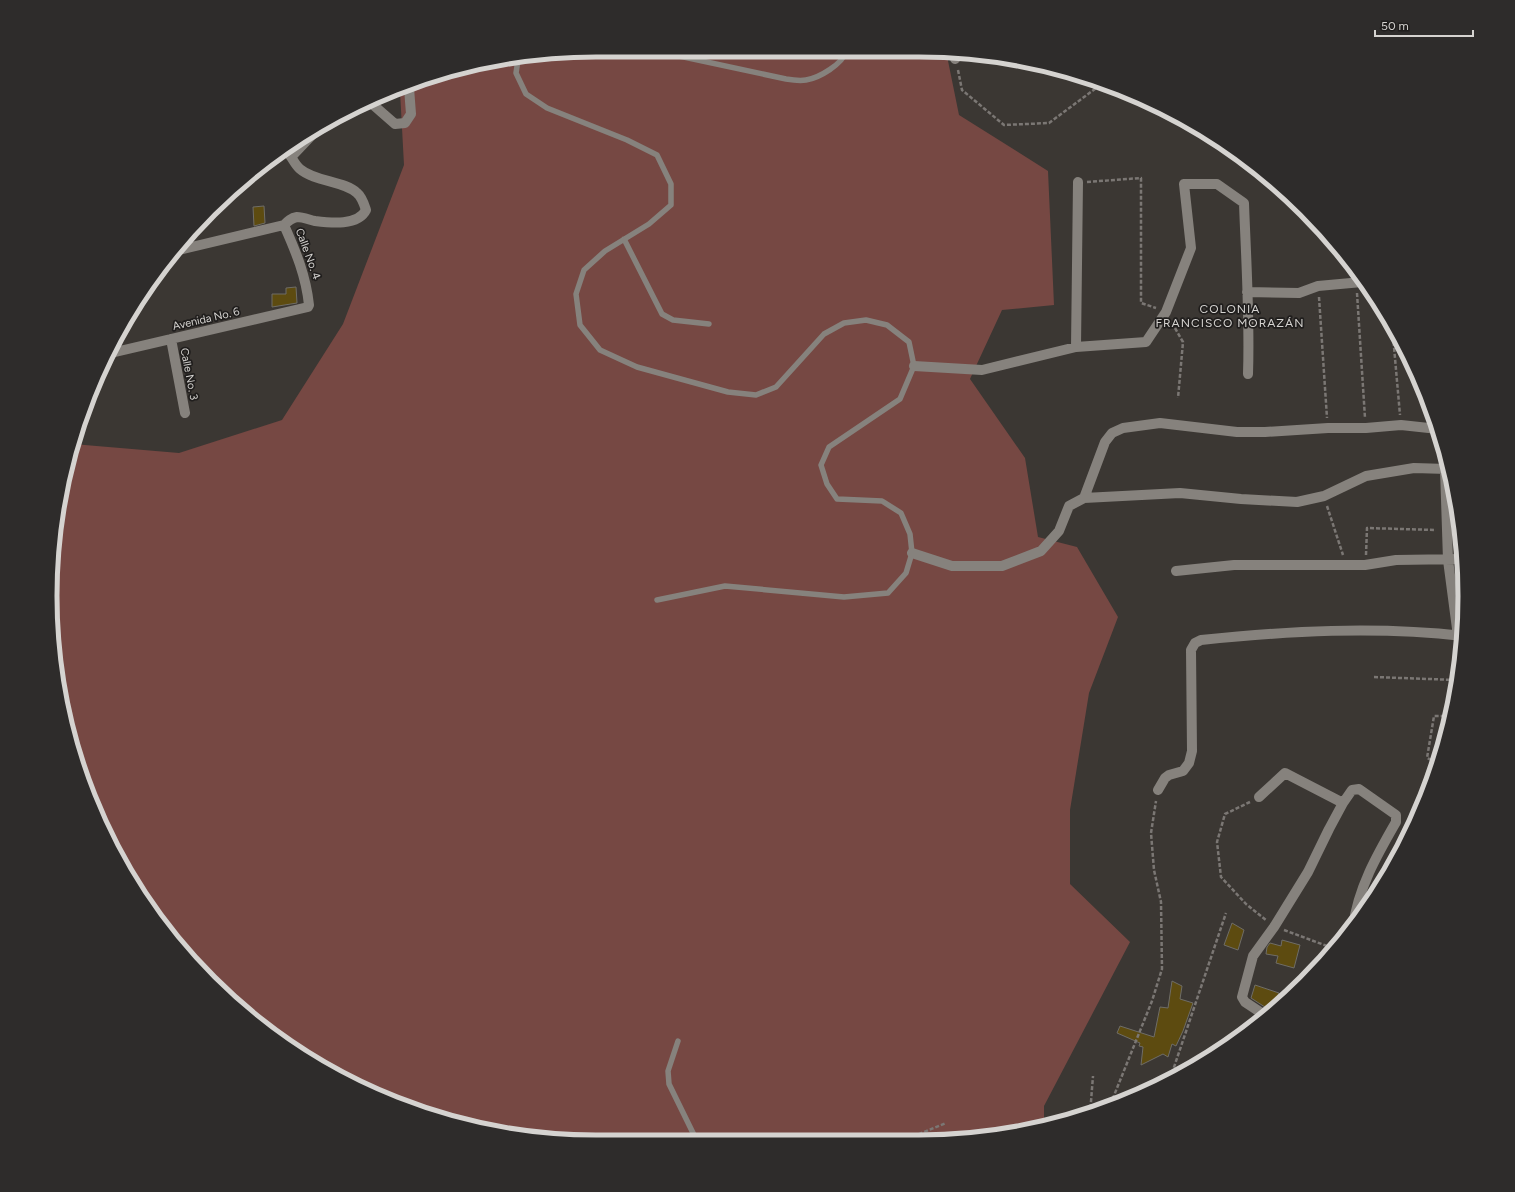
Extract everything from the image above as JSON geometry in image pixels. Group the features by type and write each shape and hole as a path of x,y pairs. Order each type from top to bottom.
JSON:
{"street":[{"path":"374,106 395,124 405,122 412,114 409,91"},
{"name":"Calle No. 4","path":"289,154 299,168 316,178 344,186 357,193 364,203 366,210 363,217 355,220 342,222 316,221 298,217 289,220 284,225 299,258 304,276 309,305 306,309"},
{"path":"1076,347 1078,182"},
{"path":"914,366 982,370 1076,347 1146,342 1166,312 1191,248 1184,184 1217,184 1244,203 1250,332 1248,374"},
{"path":"184,249 284,225"},
{"path":"1247,292 1299,293 1318,286 1357,282"},
{"name":"Avenida No. 6","path":"116,352 306,309"},
{"name":"Calle No. 3","path":"170,339 185,413"},
{"path":"1084,498 1106,442 1112,433 1124,428 1160,423 1237,432 1366,428 1401,425 1431,428"},
{"path":"912,553 952,566 1002,566 1041,551 1059,531 1069,506 1084,498 1180,493 1297,502 1324,496 1366,476 1414,468 1443,469"},
{"path":"1446,483 1448,560 1457,619"},
{"path":"1176,571 1234,565 1365,565 1396,560 1457,560"},
{"path":"1158,790 1165,778 1169,775 1183,771 1189,763 1192,751 1191,650 1195,643 1201,640 1260,634 1361,631 1456,636"},
{"path":"1259,798 1285,773 1343,802"},
{"path":"1261,1012 1245,1002 1242,996 1253,956 1274,927 1308,872 1343,802 1352,790 1359,789 1396,815 1397,818 1377,854 1355,913"}],"lane":[{"path":"684,57 786,79 806,80 832,69 842,57"},
{"path":"518,63 516,73 526,94 547,108 627,140 657,156 671,184 671,205 649,224 604,251 584,270 576,294 580,324 600,350 631,364 728,392 756,395 776,387 824,334 844,323 866,320 887,324 909,342 914,366 900,399 829,447 821,465 827,484 837,499 882,501 901,514 910,534 912,553 906,573 888,593 844,597 725,586 657,600"},
{"path":"624,239 662,314 673,320 709,324"},
{"path":"678,1040 668,1071 669,1084 694,1135"}],"path":[{"path":"958,58 962,90 1004,124 1050,122 1097,88"},
{"path":"1078,182 1141,178 1141,303 1166,312 1183,342 1178,398"},
{"path":"1318,286 1328,428"},
{"path":"1359,286 1366,428"},
{"path":"1394,342 1401,425"},
{"path":"1324,496 1347,565"},
{"path":"1365,565 1367,528 1447,530"},
{"path":"1374,677 1451,680"},
{"path":"1432,760 1427,758 1434,716 1445,716"},
{"path":"1114,1098 1152,1001 1162,969 1161,902 1154,870 1151,833 1158,790"},
{"path":"1221,877 1218,842 1225,814 1259,798"},
{"path":"1173,1071 1226,913"},
{"path":"1091,1106 1093,1076"},
{"path":"917,1135 946,1123"}],"shaded area":[{"path":"596,57 919,57 947,58 959,115 1048,171 1054,305 1002,310 970,379 1025,458 1038,537 1077,547 1118,617 1089,693 1070,810 1070,884 1130,942 1044,1106 1044,1120 1024,1125 954,1134 596,1135 561,1134 526,1130 491,1125 456,1117 390,1094 358,1079 326,1063 268,1024 215,977 168,924 148,895 129,866 98,802 75,736 67,701 58,631 58,561 67,491 79,444 179,453 282,420 343,324 404,165 400,94 456,75 491,67 561,58"}],"building":[{"path":"264,206 265,223 254,226 253,207"},
{"path":"296,287 297,303 272,307 272,294 286,294 286,288"},
{"path":"1232,923 1244,930 1238,950 1224,945"},
{"path":"1282,940 1300,945 1294,968 1276,963 1278,956 1266,954 1267,947 1270,943 1281,946"},
{"path":"1172,981 1182,986 1180,999 1193,1003 1183,1031 1176,1046 1172,1044 1168,1057 1163,1054 1141,1065 1143,1047 1139,1046 1140,1043 1117,1033 1120,1026 1154,1037 1160,1007 1168,1008"},
{"path":"1255,985 1279,993 1276,999 1266,1008 1251,998"}],"district":[{"name":"COLONIA FRANCISCO MORAZÁN","path":"1230,316"}]}
